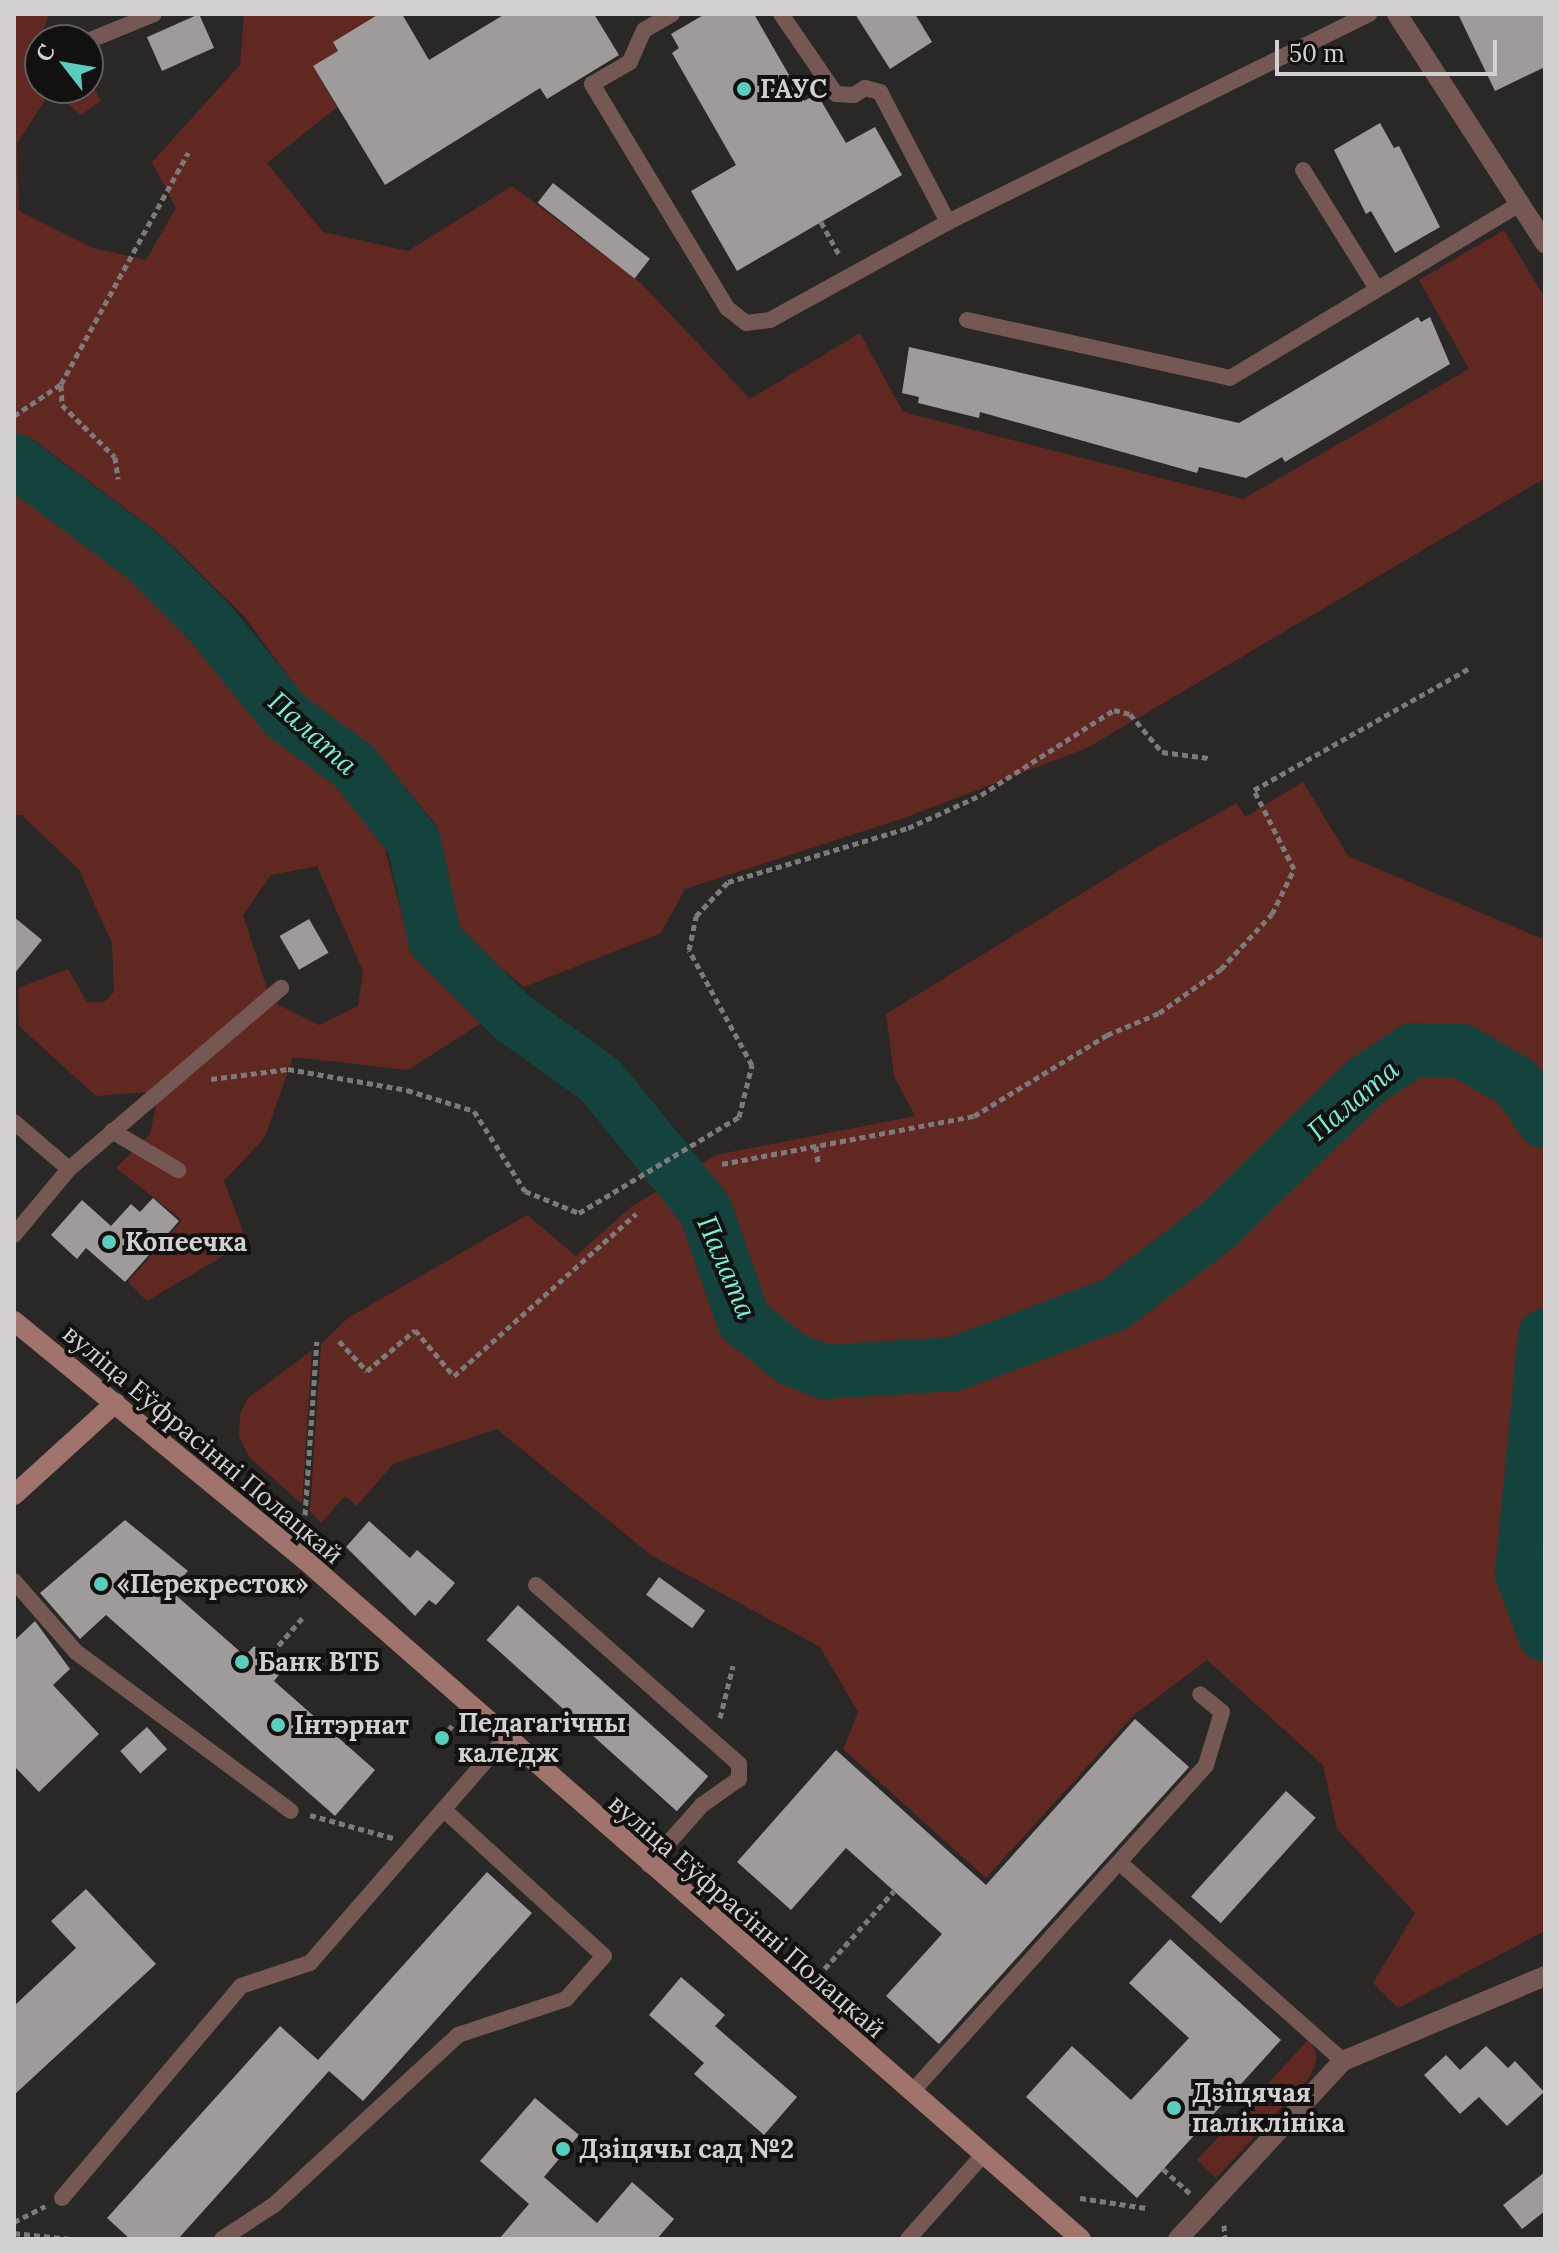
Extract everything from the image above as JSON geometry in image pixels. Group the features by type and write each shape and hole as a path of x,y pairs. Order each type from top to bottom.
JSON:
{"main road":[{"name":"вуліца Еўфрасінні Полацкай","path":"14,1321 271,1530 505,1739 1081,2239"},
{"path":"14,1495 115,1403"}],"street":[{"path":"1397,14 1545,243"},
{"path":"1178,2239 1343,2061 1545,1976"}],"lane":[{"path":"104,34 154,14"},
{"path":"672,14 644,30 630,62 592,84 727,308 746,323 770,320 948,222 1359,16"},
{"path":"781,14 836,94 865,88 880,92 948,222"},
{"path":"1303,170 1377,289"},
{"path":"967,320 1230,378 1521,203"},
{"path":"14,1235 69,1169 281,988"},
{"path":"14,1122 69,1169"},
{"path":"112,1131 178,1170"},
{"path":"14,1581 76,1652 291,1811"},
{"path":"536,1585 739,1764 739,1779 702,1805 649,1865"},
{"path":"911,2093 1206,1765 1222,1712 1200,1694"},
{"path":"62,2198 241,1986 310,1963 505,1739"},
{"path":"222,2239 274,2205 458,2035 566,1999 604,1956 444,1810"},
{"path":"1120,1863 1343,2061"},
{"path":"908,2239 984,2154"}],"path":[{"path":"14,416 61,384 188,153"},
{"path":"821,222 851,274"},
{"path":"61,384 62,405 115,457 118,479"},
{"path":"722,1164 974,1116 1107,1035 1159,1013 1221,969 1272,914 1294,869 1254,790 1471,667"},
{"path":"166,1084 288,1069 407,1090 474,1111 525,1191 579,1213 739,1117 752,1065 689,950 696,916 728,882 908,828 981,795 1114,710 1130,714 1162,752 1209,758"},
{"path":"816,1146 818,1162"},
{"path":"339,1341 367,1371 415,1330 454,1376 636,1214"},
{"path":"305,1515 317,1341"},
{"path":"259,1668 304,1616"},
{"path":"714,1742 733,1666"},
{"path":"291,1811 413,1845"},
{"path":"818,1976 894,1891"},
{"path":"14,2222 62,2198"},
{"path":"1080,2198 1146,2208"},
{"path":"14,2233 71,2239"}],"shaded area":[{"path":"14,14 49,14 46,24 24,24 24,104 42,104 17,144 19,211 93,248 146,260 176,208 152,162 240,65 244,14 379,14 333,42 338,51 313,66 337,107 267,163 323,232 408,251 512,186 641,283 750,399 860,333 903,412 1243,499 1469,369 1419,280 1504,230 1545,298 1545,478 1087,748 904,818 685,889 661,933 524,987 460,933 437,826 369,743 319,718 244,616 162,536 35,441 14,433"},
{"path":"68,104 97,104 81,115"},
{"path":"14,489 127,574 196,641 269,734 337,781 385,849 410,947 486,1020 408,1070 293,1057 265,1137 224,1181 247,1242 147,1301 128,1282 182,1220 116,1168 150,1134 159,1091 96,1096 19,1026 18,988 68,969 87,1002 104,1002 114,992 112,943 79,870 22,815 14,815","holes":["317,866 363,971 358,1006 319,1025 271,1001 243,915 271,875"]},
{"path":"1303,782 1348,856 1545,940 1545,1931 1398,2008 1373,1983 1415,1913 1337,1829 1323,1765 1207,1660 1134,1715 986,1878 843,1749 858,1712 820,1647 651,1555 497,1429 393,1464 357,1506 345,1496 321,1523 310,1511 321,1344 348,1318 527,1215 576,1256 631,1207 716,1155 915,1116 894,1076 886,1014 1154,849 1237,803 1245,817"},
{"path":"312,1350 302,1504 249,1457 239,1436 240,1415 247,1399"},
{"path":"1309,2039 1317,2057 1310,2077 1216,2178 1197,2160"}],"building":[{"path":"199,14 214,48 162,71 147,37"},
{"path":"379,14 402,14 429,60 505,14 594,14 619,55 547,99 540,88 385,185 313,66 338,51 333,42"},
{"path":"705,14 754,14 804,101 817,94 846,143 875,127 902,175 737,271 691,191 736,165 672,53 679,48 671,34"},
{"path":"855,14 915,14 932,42 890,69"},
{"path":"1458,14 1545,14 1545,67 1495,91"},
{"path":"1380,123 1394,148 1399,146 1440,227 1395,253 1371,211 1366,214 1334,150"},
{"path":"553,183 650,259 635,278 538,203"},
{"path":"1418,317 1421,322 1430,317 1450,364 1285,462 1282,457 1246,478 1199,467 1197,473 980,412 979,418 918,403 919,397 902,393 909,347 1239,423"},
{"path":"14,917 42,940 14,974"},
{"path":"309,919 328,953 299,970 280,936"},
{"name":"Копеечка","path":"153,1198 179,1221 125,1282 86,1248 77,1259 51,1235 82,1200 111,1226 131,1204 140,1212"},
{"name":"Інтэрнат","path":"125,1520 188,1571 170,1590 245,1656 254,1646 282,1671 274,1681 375,1770 335,1816 106,1615 80,1639 40,1593"},
{"path":"369,1521 410,1558 417,1550 455,1583 436,1605 429,1600 415,1616 346,1547"},
{"path":"659,1577 705,1611 692,1628 646,1595"},
{"path":"518,1605 708,1776 677,1811 487,1640"},
{"path":"35,1621 70,1669 53,1685 99,1734 39,1792 14,1766 14,1641"},
{"path":"1135,1719 1189,1767 939,2044 886,1996 942,1934 846,1848 791,1910 737,1862 836,1750 986,1885"},
{"path":"147,1727 167,1749 140,1773 120,1751"},
{"path":"1286,1791 1316,1818 1221,1923 1191,1897"},
{"path":"487,1872 532,1913 363,2101 329,2071 178,2239 130,2239 107,2218 280,2026 318,2060"},
{"path":"86,1889 156,1964 14,2095 14,2006 76,1948 51,1921"},
{"path":"1170,1939 1281,2040 1137,2198 1026,2097 1072,2046 1131,2100 1189,2038 1129,1983"},
{"path":"681,1977 725,2015 715,2026 797,2097 764,2135 694,2074 704,2063 649,2015"},
{"path":"1486,2046 1508,2068 1515,2061 1544,2092 1507,2126 1479,2097 1460,2114 1424,2075 1446,2055 1460,2070"},
{"path":"535,2098 579,2135 544,2177 597,2223 632,2182 674,2219 657,2239 499,2239 529,2204 480,2161"},
{"path":"1545,2172 1545,2211 1522,2229 1503,2205"}],"waterway":[{"name":"Палата","path":"14,460 143,556 211,624 286,716 354,766 414,842 435,940 512,1017 600,1080 705,1209 744,1321 792,1359 824,1372 954,1364 1115,1304 1216,1227 1366,1081 1413,1050 1462,1051 1516,1082 1545,1122"},
{"name":"Палата","path":"1545,1335 1522,1574 1545,1635"}],"place":[{"name":"ГАУС","path":"744,89"},
{"name":"Копеечка","path":"109,1242"},
{"name":"«Перекресток»","path":"101,1584"},
{"name":"Банк ВТБ","path":"242,1662"},
{"name":"Інтэрнат","path":"278,1725"},
{"name":"Педагагічны каледж","path":"442,1738"},
{"name":"Дзіцячая паліклініка","path":"1174,2108"},
{"name":"Дзіцячы сад №2","path":"563,2149"}]}
